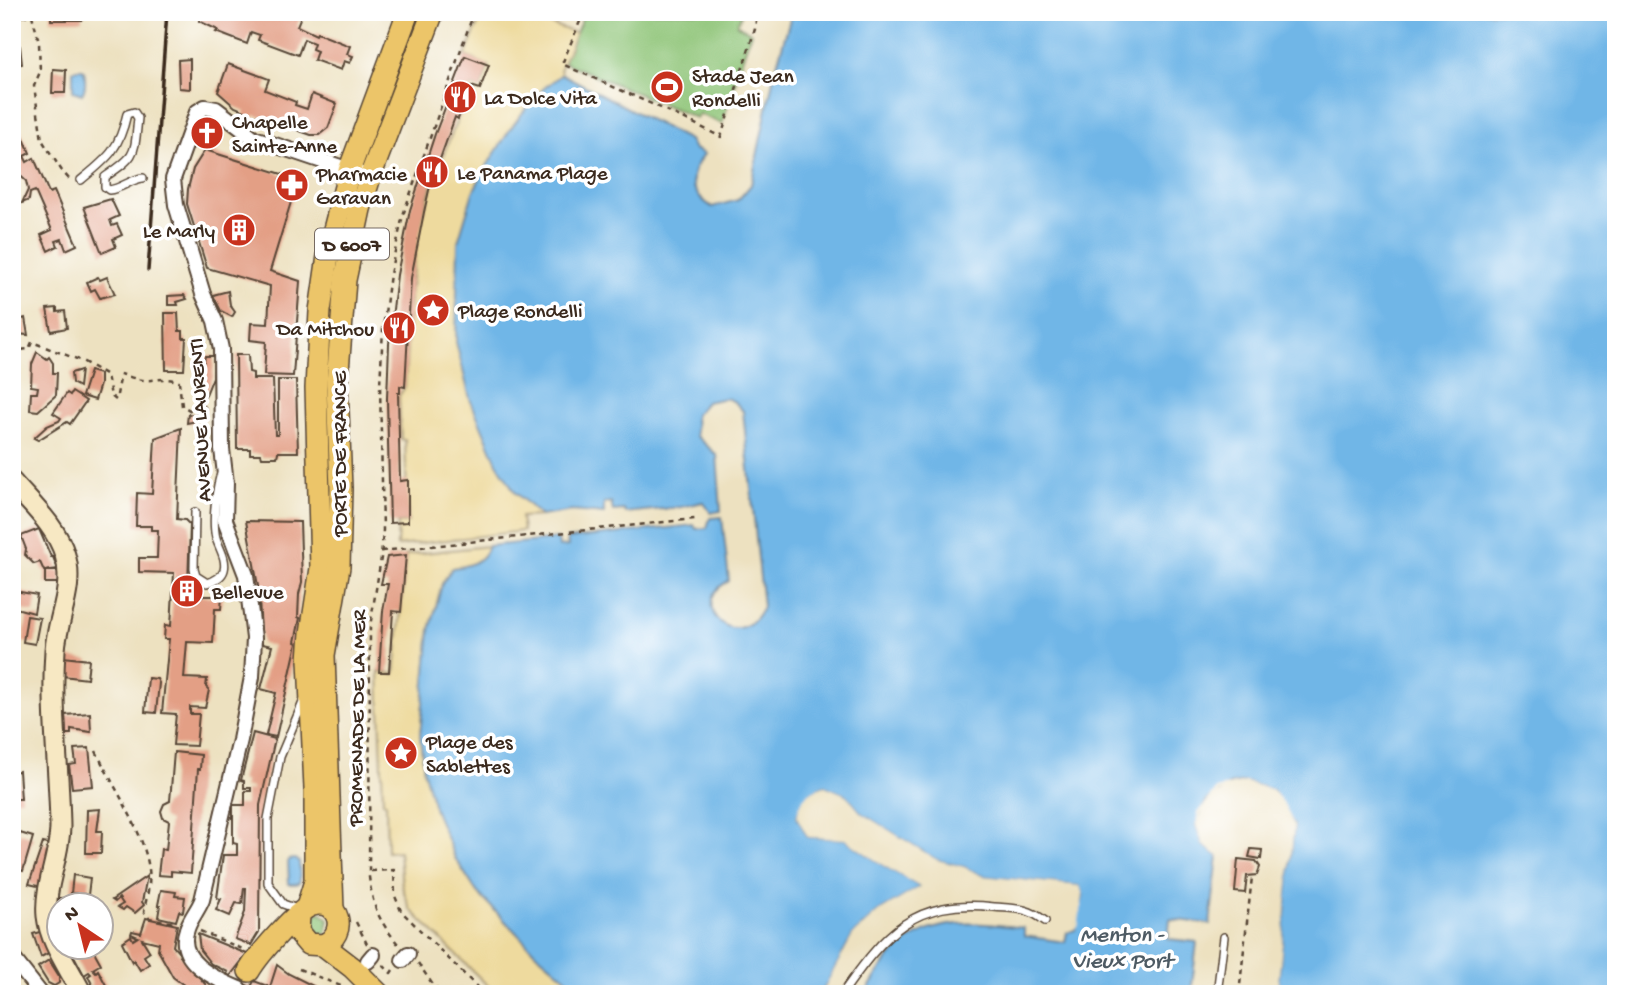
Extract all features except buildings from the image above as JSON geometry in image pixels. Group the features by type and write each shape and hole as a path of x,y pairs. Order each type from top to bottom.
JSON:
{"main road":[{"name":"PORTE DE FRANCE","path":"303,911 315,881 301,729 310,695 310,632 321,568 316,348 329,249 349,171 408,12"},
{"name":"PORTE DE FRANCE","path":"332,910 324,656 339,567 341,489 337,384 345,280 370,177 433,12"},
{"path":"249,972 275,939 303,911 322,904 332,910 338,920 330,939 311,945 301,938 297,929 303,911"},
{"path":"275,939 301,938"},
{"path":"330,939 362,964 379,994"}],"street":[{"name":"AVENUE LAURENTI","path":"194,924 240,740 252,677 254,638 246,575 225,520 221,349 215,321 203,294 169,180 197,112 205,107 216,109 254,138 370,177"},
{"path":"12,482 50,525 66,558 68,586 55,646 53,696 60,829 47,899 47,915 51,933 82,994"},
{"path":"194,924 185,936 193,961 204,972 249,972"},
{"path":"12,957 41,994"}],"lane":[{"path":"81,180 111,156 122,136 127,114 134,112 138,118 134,151 126,162 105,177 105,187 109,190 116,189 143,178"},
{"path":"195,512 194,569 196,576 207,583 222,575 225,567 215,536 218,479 224,465"},
{"path":"301,729 280,757 268,819 268,883 283,904 303,911"},
{"path":"842,994 866,960 890,933 917,916 943,907 968,904 1031,911 1045,921"},
{"path":"1217,994 1224,937"}],"path":[{"name":"PROMENADE DE LA MER","path":"442,994 405,957 379,920 372,902 369,871 370,627 381,551 380,385 390,274 403,215 474,12"},
{"path":"584,12 562,64 721,137 755,29 757,12"},
{"path":"12,18 32,15 38,42 40,71 34,86 42,140 62,171 72,181 81,180"},
{"path":"12,334 19,350 29,349 32,342 82,361 107,375 111,396 116,400 121,374 144,380 160,377 173,379 179,382 182,406 204,419 223,421"},
{"path":"381,551 695,519"},
{"path":"96,751 140,837 149,869 144,912 149,918 194,924 249,972"},
{"path":"369,871 394,870 395,896 401,911 484,994"},
{"path":"1239,994 1252,877"},
{"path":"299,969 362,964 354,917"}],"green space":[{"name":"Stade Jean Rondelli","path":"585,12 742,12 737,25 751,32 722,124 699,114 696,118 563,62"},
{"path":"320,912 329,919 326,934 314,936 306,928 306,919"}],"sand":[{"name":"Plage Rondelli","path":"483,12 516,12 576,33 560,70 562,74 528,107 501,146 515,492 541,516 521,517 523,531 397,546 398,523 408,522 405,440 401,440 399,396 405,387 415,255 424,211 446,148 471,86 480,89 489,66 465,56"},
{"name":"Plage des Sablettes","path":"488,546 479,560 452,568 442,584 430,630 420,735 424,772 455,858 477,892 535,952 585,994 496,994 410,909 402,886 399,851 387,852 379,672 395,674 406,555"}],"water":[{"name":"Menton - Vieux Port","path":"792,12 1616,12 1616,994 1277,994 1294,825 1273,790 1245,782 1231,784 1206,801 1196,825 1203,845 1218,856 1210,924 1170,919 1168,939 1197,942 1191,994 865,994 886,961 904,943 936,928 970,923 988,924 1024,928 1024,936 1065,942 1067,932 1075,930 1083,895 1079,886 982,876 964,867 937,860 861,813 846,795 825,786 806,797 797,817 808,837 845,839 920,887 877,913 853,935 821,994 585,994 535,952 477,892 455,858 435,811 424,772 420,735 430,630 442,584 452,568 479,560 488,546 558,539 559,547 568,546 567,539 694,525 696,529 707,528 710,518 722,517 729,581 716,591 712,602 713,612 719,621 729,627 740,628 752,621 763,607 743,411 735,402 726,398 706,402 695,415 696,436 717,455 721,511 711,513 703,502 625,513 624,510 613,511 611,502 604,503 604,514 572,511 541,516 515,492 497,463 470,399 456,342 458,242 473,192 511,128 543,89 562,74 689,140 694,149 704,154 693,176 695,189 712,207 738,200 751,185 774,75"},
{"path":"73,71 84,71 85,85 82,94 73,91"},
{"path":"296,859 299,862 300,881 297,884 289,884 288,860"}],"pier":[{"path":"1245,782 1273,790 1294,825 1277,994 1274,994 1290,825 1282,808 1271,793 1245,785 1219,792 1201,814 1199,825 1206,843 1219,852 1218,856 1203,845 1196,825 1198,813 1217,789"},
{"path":"825,786 846,795 861,813 937,860 964,867 982,876 1080,886 1083,895 1078,927 1067,932 1067,928 1075,925 1080,896 1077,889 981,880 962,870 936,863 859,816 844,798 825,790 807,799 803,808 800,817 810,834 847,835 924,887 866,926 856,937 825,994 821,994 853,935 877,913 920,887 845,839 808,837 797,817 799,807 804,797"}],"railway":[{"path":"148,270 167,12"}],"place":[{"name":"Stade Jean Rondelli","path":"667,87"},
{"name":"La Dolce Vita","path":"460,97"},
{"name":"Chapelle Sainte-Anne","path":"207,133"},
{"name":"Le Panama Plage","path":"432,172"},
{"name":"Pharmacie Garavan","path":"292,185"},
{"name":"Le Marly","path":"239,230"},
{"name":"Plage Rondelli","path":"433,310"},
{"name":"Da Mitchou","path":"399,328"},
{"name":"Bellevue","path":"187,591"},
{"name":"Plage des Sablettes","path":"401,753"}]}
